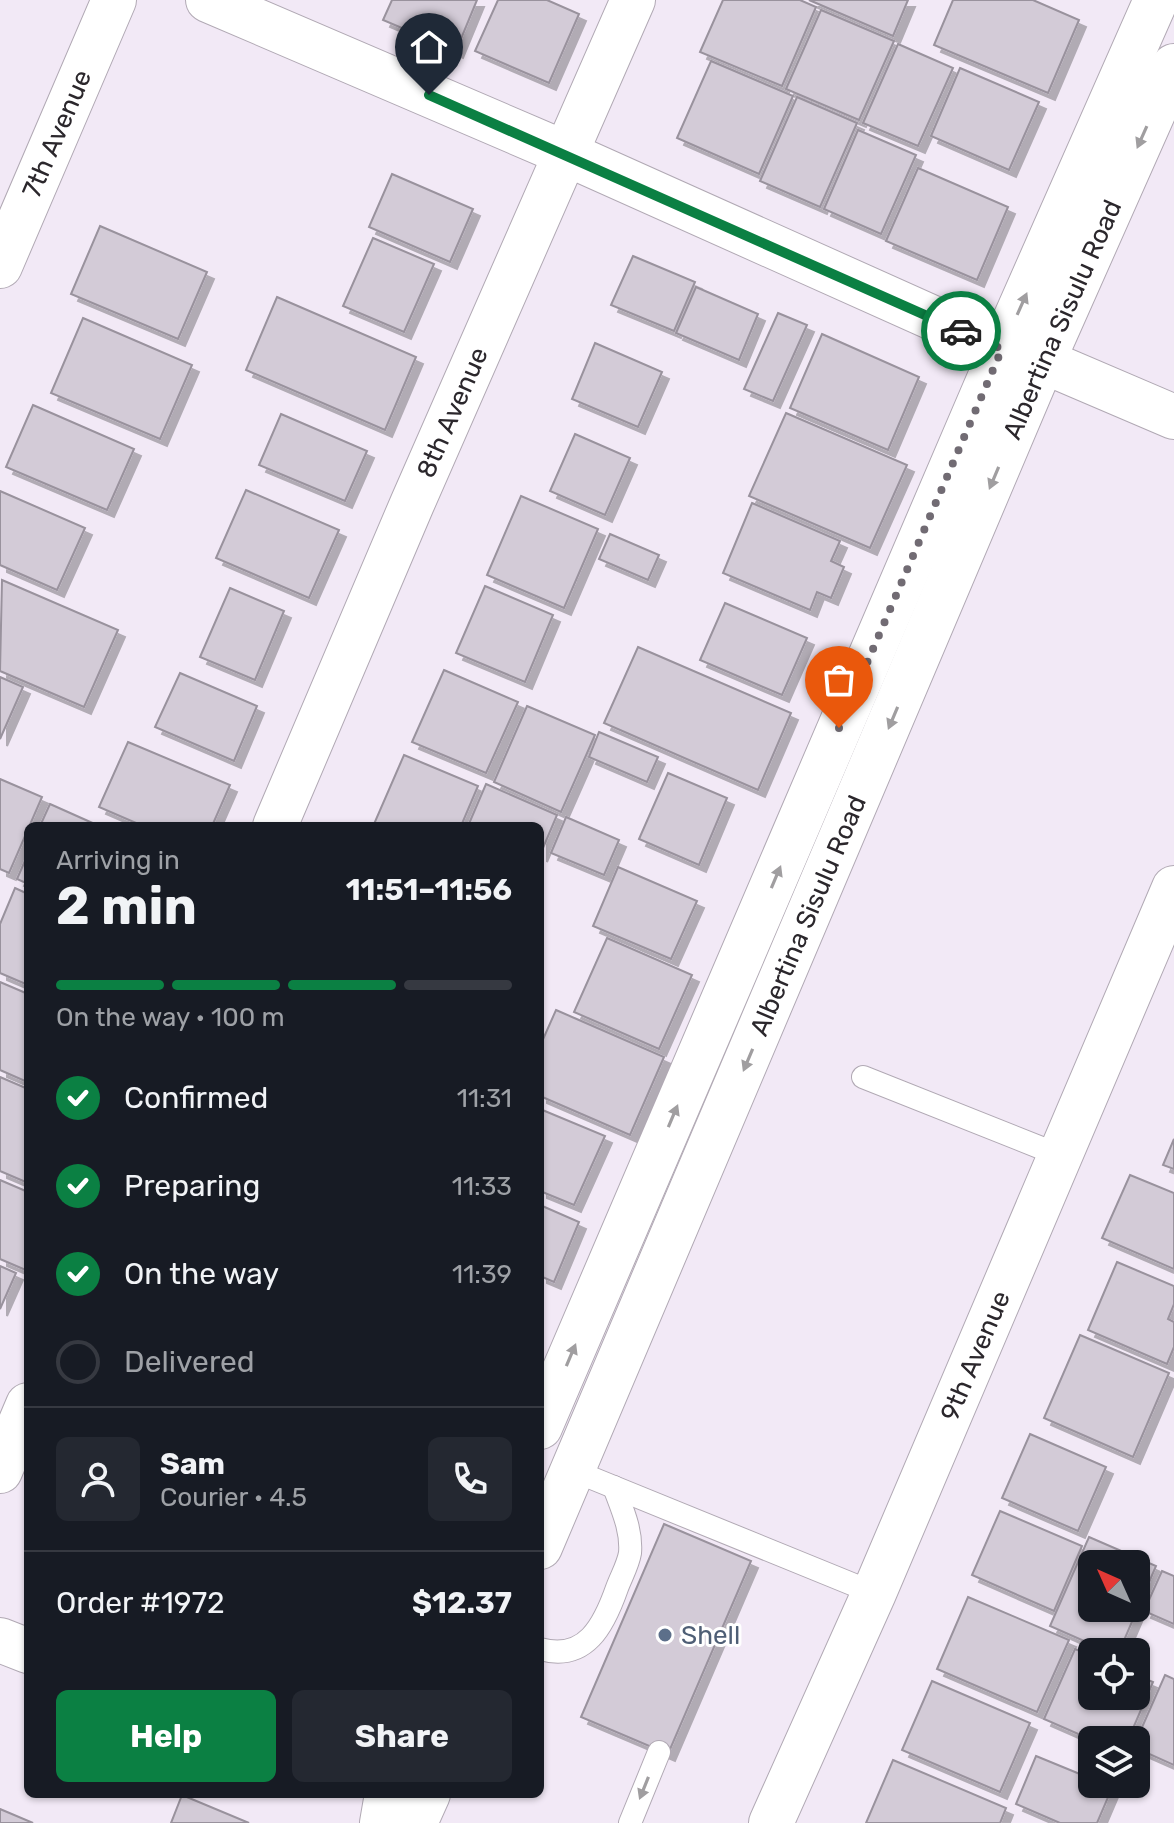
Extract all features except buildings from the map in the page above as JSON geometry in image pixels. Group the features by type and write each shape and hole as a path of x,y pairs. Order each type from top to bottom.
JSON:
{"street":[{"name":"7th Avenue","path":"0,266 114,0"},
{"path":"208,0 567,154 1002,349"},
{"name":"8th Avenue","path":"277,822 633,0"},
{"name":"Albertina Sisulu Road","path":"544,1418 1002,349 1156,0"},
{"name":"Albertina Sisulu Road","path":"544,1537 1043,361 1174,66"},
{"path":"1043,361 1174,417"},
{"name":"9th Avenue","path":"771,1823 874,1593 1174,888"},
{"path":"0,1471 24,1414"},
{"path":"0,1640 24,1649"}],"lane":[{"path":"863,1077 1059,1155"},
{"path":"572,1470 743,1548 874,1593"},
{"path":"544,1650 578,1649 594,1636 610,1608 630,1554 629,1527 614,1487"},
{"path":"630,1823 659,1752"}],"way so far":[{"path":"839,728 1002,349 961,331"}],"place":[{"name":"Shell","path":"665,1635"}],"route":[{"path":"429,95 961,331"}]}
